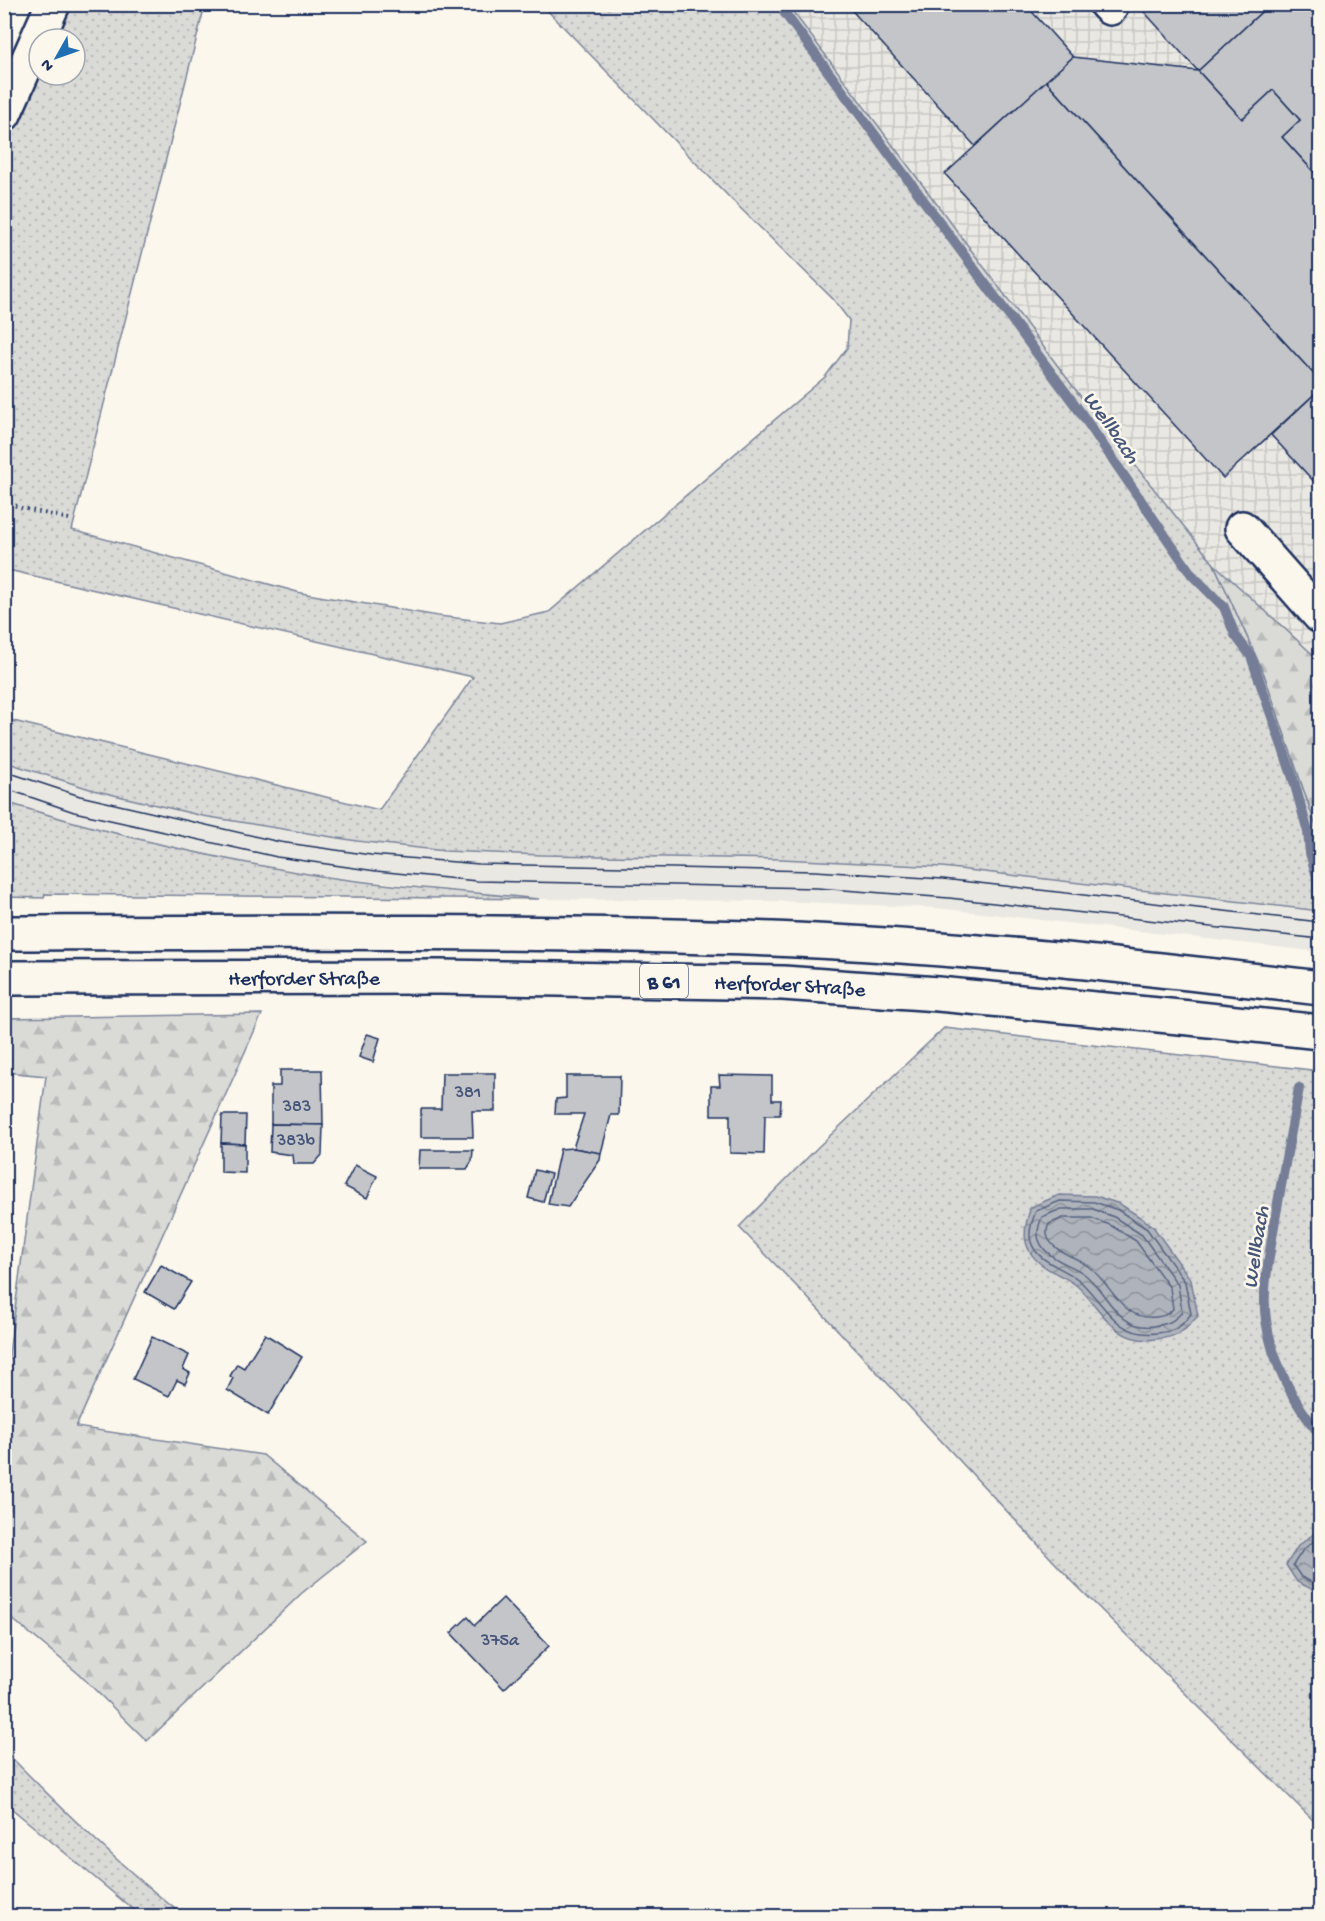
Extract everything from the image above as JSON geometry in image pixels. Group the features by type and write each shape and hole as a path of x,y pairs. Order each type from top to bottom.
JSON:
{"main road":[{"path":"4,114 53,4"},
{"path":"1242,528 1320,616"},
{"name":"B 61","path":"4,933 437,932 774,939 965,952 1320,988"},
{"name":"Herforder Straße","path":"4,978 440,977 783,983 972,997 1320,1032"}],"path":[{"path":"4,501 22,508 69,519"}],"shaded area":[{"path":"788,5 1320,5 1320,661 1214,564 1090,409"},
{"path":"4,762 93,790 445,851 781,859 942,867 1320,911 1320,952 937,908 779,901 539,899 316,875 200,854 83,826 5,802"}],"green space":[{"path":"64,5 205,5 72,530 301,593 438,616 500,623 549,612 825,377 847,348 849,320 833,299 732,200 542,5 788,5 1090,409 1214,564 1264,674 1320,838 1320,911 942,867 781,859 445,851 357,841 203,816 93,790 5,762 5,719 379,810 473,677 8,570 5,583 5,136 27,86 87,87 87,27 54,27"},
{"path":"1214,564 1320,661 1320,838 1264,674"},
{"path":"5,802 158,844 236,861 370,883 539,899 45,894 44,898 5,897"},
{"path":"262,1014 76,1427 263,1455 367,1541 302,1593 147,1741 79,1674 5,1613 5,1384 46,1076 5,1072 5,1018"},
{"path":"944,1028 1320,1071 1320,1827 1072,1581 739,1227 818,1147"},
{"path":"5,1751 92,1836 184,1916 141,1916 5,1803"}],"water":[{"path":"1059,1195 1095,1196 1120,1204 1152,1225 1191,1280 1198,1316 1184,1330 1171,1337 1141,1339 1129,1336 1110,1323 1077,1286 1037,1261 1028,1247 1025,1232 1031,1207"},
{"path":"1320,1529 1320,1593 1297,1582 1286,1565 1298,1546"}],"building":[{"path":"846,4 1025,4 1073,57 975,146"},
{"path":"1137,4 1270,4 1198,71"},
{"path":"1270,4 1320,4 1320,179 1282,137 1300,120 1273,90 1242,119 1198,71"},
{"path":"1073,57 1198,71 1242,119 1273,90 1300,120 1282,137 1320,179 1320,381 1046,81"},
{"path":"1046,81 1320,381 1320,389 1223,478 945,174"},
{"path":"1320,389 1320,488 1271,435"},
{"path":"367,1034 380,1038 373,1062 359,1057"},
{"path":"280,1070 322,1070 323,1125 271,1124 271,1086 280,1086"},
{"path":"442,1073 495,1073 495,1111 472,1111 473,1137 421,1137 421,1109 441,1109"},
{"path":"719,1075 772,1076 772,1100 781,1100 780,1115 765,1115 764,1154 730,1153 730,1115 711,1115 711,1086 720,1086"},
{"path":"566,1076 620,1076 619,1115 611,1115 601,1153 573,1148 584,1114 555,1114 556,1099 566,1098"},
{"path":"222,1115 246,1115 245,1144 221,1143"},
{"path":"271,1124 323,1125 322,1155 314,1164 294,1164 293,1155 270,1152"},
{"path":"221,1143 245,1144 245,1173 221,1172"},
{"path":"573,1148 601,1153 600,1160 568,1207 548,1204 560,1149"},
{"path":"420,1150 473,1150 472,1161 467,1169 419,1169"},
{"path":"355,1165 377,1176 367,1198 344,1186"},
{"path":"535,1170 551,1174 543,1202 528,1198"},
{"path":"161,1265 191,1282 174,1309 145,1292"},
{"path":"265,1334 302,1357 268,1415 227,1390 233,1378 230,1376 237,1364 244,1368"},
{"path":"152,1337 189,1355 183,1369 190,1373 185,1384 177,1380 169,1396 133,1379"},
{"path":"503,1598 549,1646 504,1689 451,1633 468,1617 475,1625"}],"waterway":[{"name":"Wellbach","path":"778,4 1081,413 1192,575 1224,607 1235,635 1251,656 1293,778 1308,832 1310,853 1317,877 1318,915"},
{"name":"Wellbach","path":"1299,1088 1269,1258 1265,1310 1273,1351 1285,1381 1301,1409 1320,1434"}],"tram line":[{"path":"4,771 80,796 280,842 371,855 479,864 815,871 943,879 1320,922"},
{"path":"4,788 74,812 277,857 376,871 477,881 817,888 949,898 1320,939"}]}
